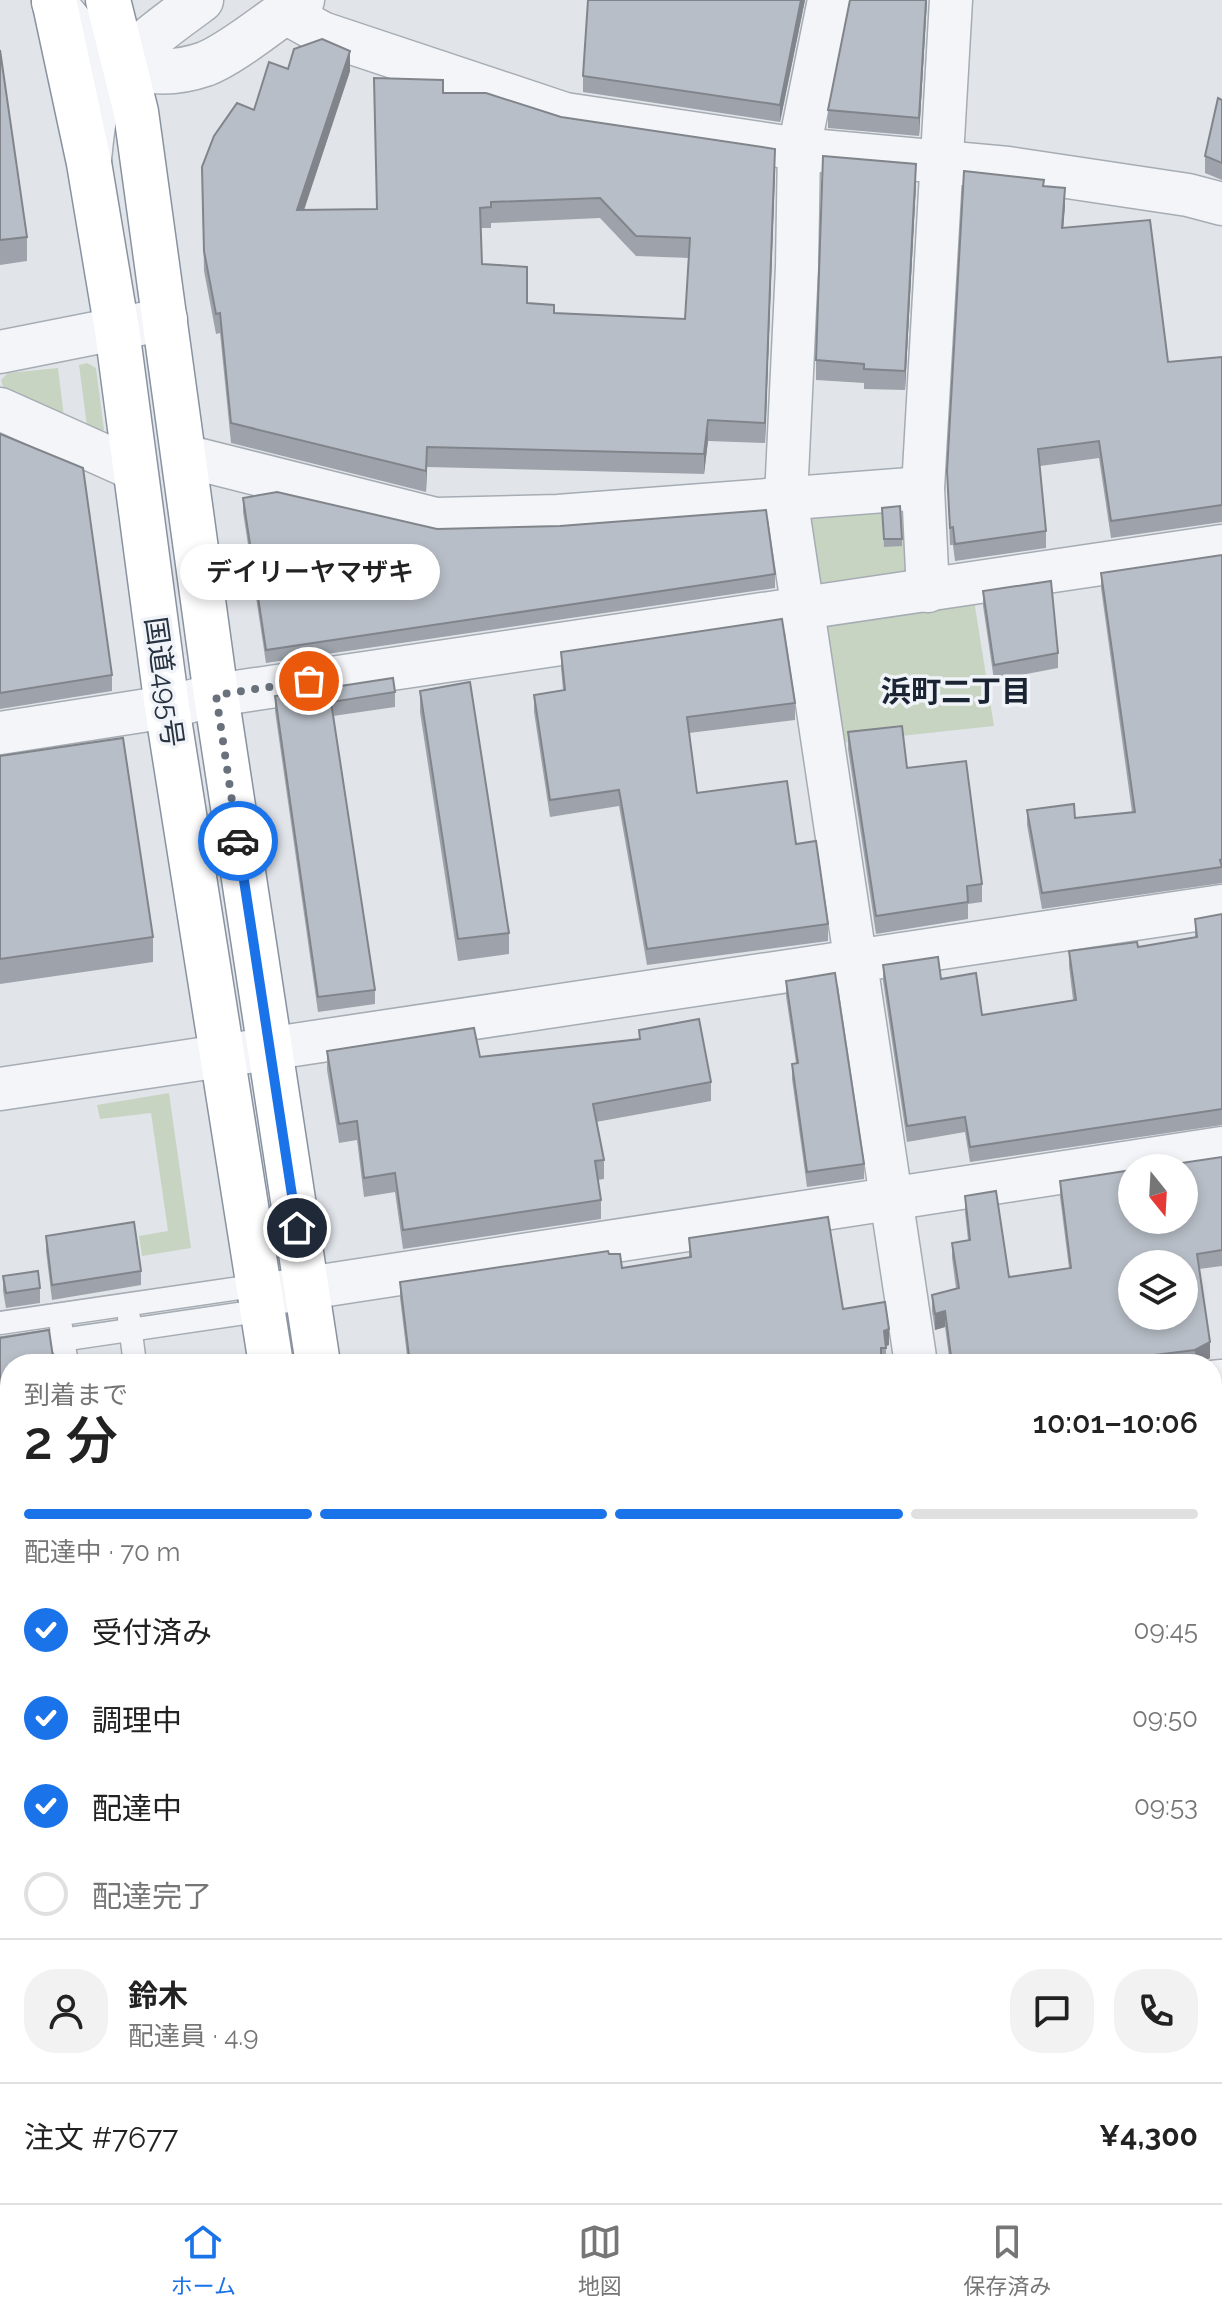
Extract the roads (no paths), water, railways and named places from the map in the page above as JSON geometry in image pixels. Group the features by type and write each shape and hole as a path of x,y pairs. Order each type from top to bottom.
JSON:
{"highway":[{"name":"国道495号","path":"108,0 142,157 216,695 317,1354"},
{"name":"国道495号","path":"54,1 89,163 117,330 167,707 270,1354"}],"street":[{"path":"89,163 92,124 102,91 123,64 201,0"},
{"path":"829,0 799,149 797,267 786,497 914,1354"},
{"path":"928,591 923,488 951,0"},
{"path":"54,1 77,34 99,52 123,64 153,71 208,63"},
{"path":"142,157 145,129 152,114 180,81 293,6 322,33 565,114 799,149 1008,168 1188,195 1222,204"},
{"path":"0,352 166,319"},
{"path":"0,409 134,469"},
{"path":"185,456 436,519 558,516 923,488"},
{"path":"0,733 167,707 216,695 1222,546"},
{"path":"0,1089 269,1046 856,963 1222,906"},
{"path":"262,1297 1222,1148"}],"lane":[{"path":"0,1323 127,1304 262,1297"},
{"path":"0,1349 130,1330 262,1297"},
{"path":"127,1304 134,1354"},
{"path":"59,1314 65,1354"}],"place":[{"name":"デイリーヤマザキ","path":"309,681"}],"district":[{"name":"浜町二丁目","path":"956,691"}]}
